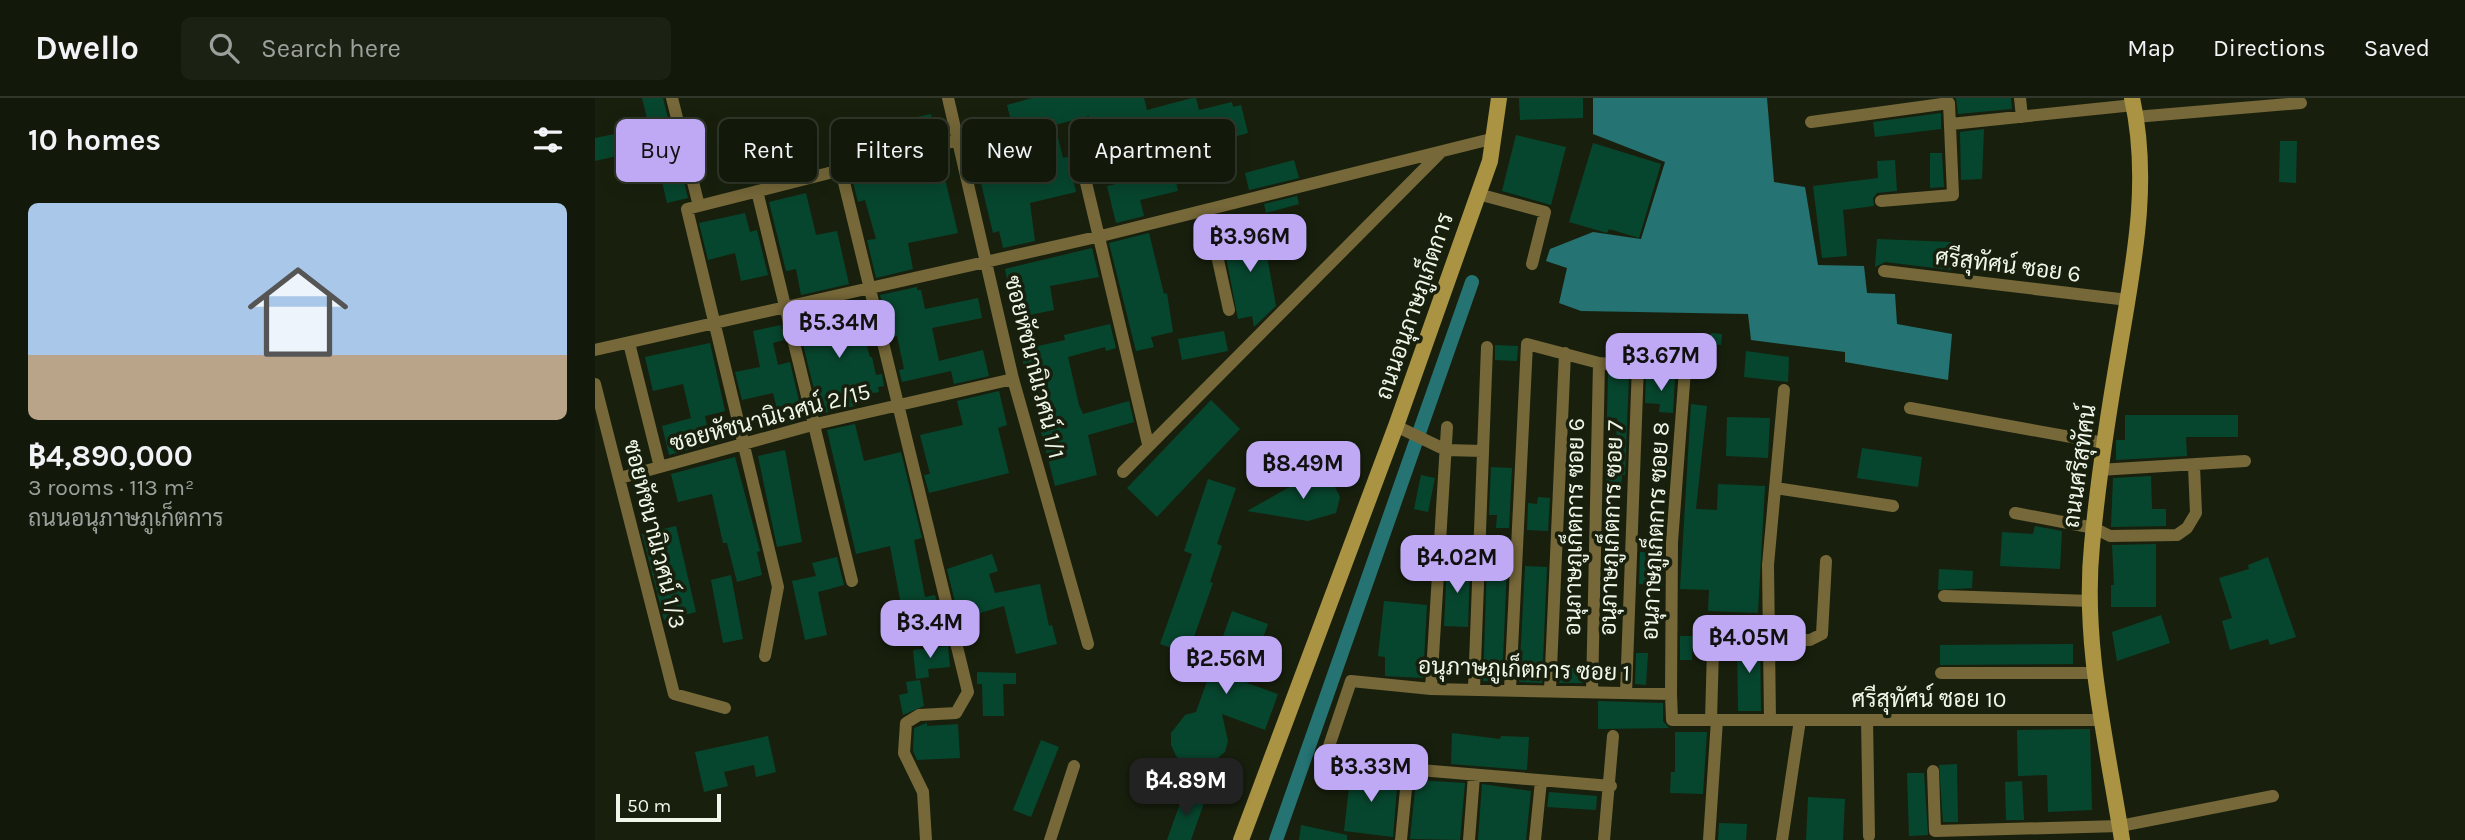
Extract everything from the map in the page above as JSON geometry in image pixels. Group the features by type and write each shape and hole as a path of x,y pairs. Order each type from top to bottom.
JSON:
{"street":[{"path":"672,98 714,323 778,587 765,656"},
{"name":"ซอยหัชนานิเวศน์ 1/1","path":"948,98 1013,379 1088,644"},
{"name":"ถนนอนุภาษภูเก็ตการ","path":"1241,840 1396,426 1478,194 1495,138 1499,98"},
{"path":"2020,98 2022,117"},
{"path":"1811,122 1949,103 1953,195 1881,201"},
{"path":"1951,124 2134,107 2301,103"},
{"name":"ถนนศรีสุทัศน์","path":"2121,833 2095,673 2091,601 2099,470 2137,247 2141,167 2134,107"},
{"path":"595,350 1101,236 1495,138"},
{"path":"948,144 959,141"},
{"path":"1123,472 1441,153"},
{"path":"693,207 831,172"},
{"path":"844,182 968,692 956,713 919,715 906,723 904,753 923,792 926,840"},
{"path":"1087,182 1148,444"},
{"path":"757,191 816,424 852,581"},
{"path":"1478,194 1545,212 1532,264"},
{"path":"1207,210 1230,310"},
{"name":"ศรีสุทัศน์ ซอย 6","path":"1884,271 2128,300"},
{"path":"629,343 660,467"},
{"path":"1510,690 1527,344 1599,363 1639,365"},
{"path":"1474,689 1487,347"},
{"path":"1550,691 1565,353"},
{"name":"อนุภาษภูเก็ตการ ซอย 6","path":"1592,692 1599,363"},
{"name":"อนุภาษภูเก็ตการ ซอย 8","path":"1639,365 1685,370 1672,542 1671,694"},
{"name":"อนุภาษภูเก็ตการ ซอย 7","path":"1626,693 1639,365"},
{"name":"ซอยหัชนานิเวศน์ 2/15","path":"620,478 816,424 1013,379"},
{"name":"ซอยหัชนานิเวศน์ 1/3","path":"595,384 674,694 725,708"},
{"path":"1770,720 1768,565 1784,390"},
{"path":"1910,408 2103,443"},
{"path":"1396,426 1446,450 1483,451"},
{"path":"1431,689 1447,427"},
{"path":"2099,470 2245,461"},
{"path":"2015,513 2094,528 2110,536 2177,535 2187,528 2196,513 2194,466"},
{"path":"1776,488 1893,506"},
{"path":"1767,640 1810,640 1822,634 1826,561"},
{"path":"1944,596 2091,601"},
{"path":"1709,840 1714,720 1713,649"},
{"path":"1941,673 2095,673"},
{"name":"อนุภาษภูเก็ตการ ซอย 1","path":"1408,769 1336,755 1328,748 1351,681 1431,689 1671,694"},
{"name":"ศรีสุทัศน์ ซอย 10","path":"1671,694 1672,720 2103,720"},
{"path":"1782,840 1800,720"},
{"path":"1867,720 1869,836"},
{"path":"1604,840 1611,786 1613,736"},
{"path":"1049,840 1074,766"},
{"path":"1401,840 1408,769 1611,786"},
{"path":"1933,771 1935,831 2121,833 2273,796"},
{"path":"1469,840 1474,776"},
{"path":"1535,840 1541,781"}],"water":[{"path":"1593,98 1767,98 1774,182 1805,187 1818,265 1864,266 1867,293 1895,294 1897,324 1952,334 1948,380 1845,362 1845,352 1751,340 1748,314 1581,311 1559,303 1567,268 1546,261 1550,249 1593,232 1641,239 1665,162 1593,134"}],"building":[{"path":"642,98 663,98 668,119 647,119"},
{"path":"1032,98 1144,98 1147,110 1196,98 1199,110 1232,102 1233,107 1241,105 1248,133 1235,137 1235,119 1090,119 1089,116 1056,125 1056,119 1011,119 1007,105"},
{"path":"1519,98 1583,98 1583,118 1520,120"},
{"path":"1956,98 2011,98 2012,109 1958,114"},
{"path":"1941,113 1941,129 1875,137 1873,122"},
{"path":"931,114 932,119 908,119"},
{"path":"1056,129 1063,158 1068,157 1070,182 1074,182 1076,192 1030,203 1035,241 1003,248 999,231 993,233 981,182 1056,182"},
{"path":"1984,129 1982,179 1961,180 1960,132"},
{"path":"616,134 616,156 595,161 595,138"},
{"path":"1516,135 1566,147 1551,205 1502,191"},
{"path":"2280,141 2297,141 2296,183 2279,182"},
{"path":"1593,143 1661,164 1639,238 1609,229 1607,233 1569,222"},
{"path":"1930,153 1942,153 1944,187 1930,188"},
{"path":"1294,160 1299,178 1249,190 1245,173"},
{"path":"1895,160 1897,191 1877,193 1873,198 1874,206 1843,210 1847,256 1822,258 1813,186 1878,178 1877,161"},
{"path":"662,182 684,182 688,198 667,203"},
{"path":"853,182 946,182 958,233 908,243 913,269 876,278 867,240 876,239 865,200 858,202"},
{"path":"1124,182 1176,182 1178,191 1140,200 1144,216 1116,223 1107,186"},
{"path":"806,193 816,235 837,231 849,284 801,295 796,269 786,271 769,202"},
{"path":"1297,196 1299,204 1266,213 1264,204"},
{"path":"745,213 750,232 757,230 768,275 741,281 735,253 708,260 699,223"},
{"path":"1262,228 1276,306 1254,327 1252,316 1238,319 1222,236"},
{"path":"1149,233 1164,294 1167,293 1173,332 1151,337 1154,347 1136,351 1109,243"},
{"path":"1877,239 1952,242 1951,270 1885,262 1875,267"},
{"path":"1092,248 1099,277 1050,286 1054,310 1015,318 1005,269"},
{"path":"917,287 917,290 921,290 925,309 978,298 982,318 932,328 939,361 983,350 989,376 954,384 951,371 902,382 899,370 904,369 897,336 891,338 880,295"},
{"path":"856,307 876,375 882,374 884,386 878,387 879,392 853,397 855,406 820,414 798,324"},
{"path":"1110,324 1116,348 1106,351 1105,347 1068,357 1079,405 1083,414 1129,401 1134,422 1088,435 1097,475 1055,486 1020,350 1065,340 1064,335"},
{"path":"781,325 784,340 773,343 778,365 790,362 803,418 781,425 773,393 742,400 735,372 760,367 753,331"},
{"path":"1224,331 1228,351 1182,360 1178,339"},
{"path":"1711,333 1722,334 1721,345 1713,344 1711,369 1693,367 1680,361 1683,336 1710,339"},
{"path":"710,343 725,411 705,416 710,439 720,437 721,441 669,455 662,426 691,418 683,384 653,391 645,357"},
{"path":"1495,345 1518,346 1517,361 1495,360"},
{"path":"1746,351 1789,357 1788,382 1744,377"},
{"path":"1608,372 1629,374 1625,475 1622,475 1621,493 1606,493 1608,453 1616,453 1617,418 1607,418"},
{"path":"1646,376 1675,378 1673,413 1659,412 1660,404 1645,403"},
{"path":"999,391 1007,425 998,428 1009,473 929,493 924,475 930,474 920,435 963,425 957,401"},
{"path":"1211,400 1240,429 1157,517 1127,488"},
{"path":"1691,404 1707,406 1696,509 1717,510 1718,484 1765,486 1758,613 1708,611 1709,590 1680,589"},
{"path":"2125,415 2238,415 2238,437 2186,437 2187,456 2116,460 2116,440 2125,440"},
{"path":"1727,417 1770,418 1768,458 1726,456"},
{"path":"855,424 864,461 901,452 922,538 914,540 925,597 935,595 940,614 904,621 890,546 856,554 827,430"},
{"path":"1862,448 1922,457 1918,487 1857,478"},
{"path":"785,450 802,542 777,547 758,456"},
{"path":"1653,453 1670,454 1669,470 1653,469"},
{"path":"735,457 760,551 757,552 762,575 737,582 727,543 723,543 712,494 678,502 671,474"},
{"path":"1491,467 1512,468 1509,528 1496,528 1497,515 1489,515"},
{"path":"1421,475 1435,478 1428,512 1414,509"},
{"path":"2151,476 2152,509 2166,509 2166,526 2111,527 2113,478"},
{"path":"1208,479 1236,488 1217,544 1222,546 1210,582 1213,583 1188,654 1160,644 1192,554 1184,551"},
{"path":"1302,480 1332,481 1340,497 1336,513 1308,521 1247,511"},
{"path":"1538,497 1550,498 1548,531 1527,530 1528,503 1537,504"},
{"path":"676,526 696,612 664,620 642,534"},
{"path":"2035,526 2062,531 2060,569 2000,566 2002,532 2033,534"},
{"path":"2156,544 2156,607 2111,607 2111,585 2114,585 2112,545"},
{"path":"1640,552 1663,553 1663,585 1639,584"},
{"path":"992,554 998,571 989,574 995,593 1040,584 1049,626 1052,625 1057,644 1016,654 1004,606 959,619 947,569"},
{"path":"837,557 844,585 818,592 827,635 805,640 792,581 816,576 812,563"},
{"path":"2268,557 2296,637 2270,645 2268,639 2230,650 2222,621 2232,618 2219,578 2249,569 2248,565"},
{"path":"1447,563 1470,564 1468,627 1444,626"},
{"path":"1487,565 1507,566 1502,682 1483,681"},
{"path":"1525,566 1547,567 1542,683 1519,682"},
{"path":"1939,569 1973,571 1972,588 1938,590"},
{"path":"731,575 743,639 723,643 711,580"},
{"path":"1384,601 1427,605 1423,678 1385,676 1385,657 1378,656"},
{"path":"1232,611 1268,624 1247,683 1278,694 1265,730 1222,714 1228,741 1225,752 1207,767 1196,768 1185,764 1176,756 1171,745 1171,733 1185,715 1196,712"},
{"path":"2161,615 2170,643 2117,661 2112,632"},
{"path":"1760,635 1761,711 1738,711 1737,643 1749,643 1749,636"},
{"path":"1680,636 1693,636 1692,660 1680,660"},
{"path":"2073,644 2073,664 1940,665 1940,645"},
{"path":"948,646 950,667 928,669 929,677 916,679 913,650"},
{"path":"1636,653 1648,653 1646,685 1635,684"},
{"path":"1560,668 1584,668 1583,683 1559,683"},
{"path":"977,672 1016,673 1016,684 1003,684 1004,716 983,716 982,684 977,684"},
{"path":"920,680 924,706 903,715 899,695 908,693 906,682"},
{"path":"1598,701 1663,703 1663,721 1669,728 1598,729"},
{"path":"927,723 927,726 958,724 960,758 917,760 913,751 914,728"},
{"path":"2090,729 2092,810 2048,812 2047,775 2018,776 2017,730"},
{"path":"1675,732 1707,732 1703,794 1670,793 1671,772 1675,772"},
{"path":"1452,733 1500,739 1501,736 1529,737 1527,770 1451,764"},
{"path":"768,736 776,772 756,777 754,765 724,772 728,786 704,792 695,752"},
{"path":"1041,740 1059,747 1031,817 1013,810"},
{"path":"1957,764 1958,822 1943,822 1939,765"},
{"path":"1351,770 1398,776 1393,837 1344,831"},
{"path":"1907,773 1924,773 1928,835 1909,836"},
{"path":"1416,780 1465,783 1460,840 1410,839"},
{"path":"2022,781 2024,820 2006,820 2005,782"},
{"path":"1482,784 1531,791 1526,840 1478,840"},
{"path":"1184,792 1205,800 1191,840 1167,840"},
{"path":"1549,792 1597,796 1596,810 1547,807"},
{"path":"1808,797 1845,799 1843,840 1806,840"},
{"path":"1719,823 1747,824 1746,840 1718,840"},
{"path":"1301,825 1347,835 1347,840 1299,840"}],"waterway":[{"path":"1276,840 1472,282"}]}
